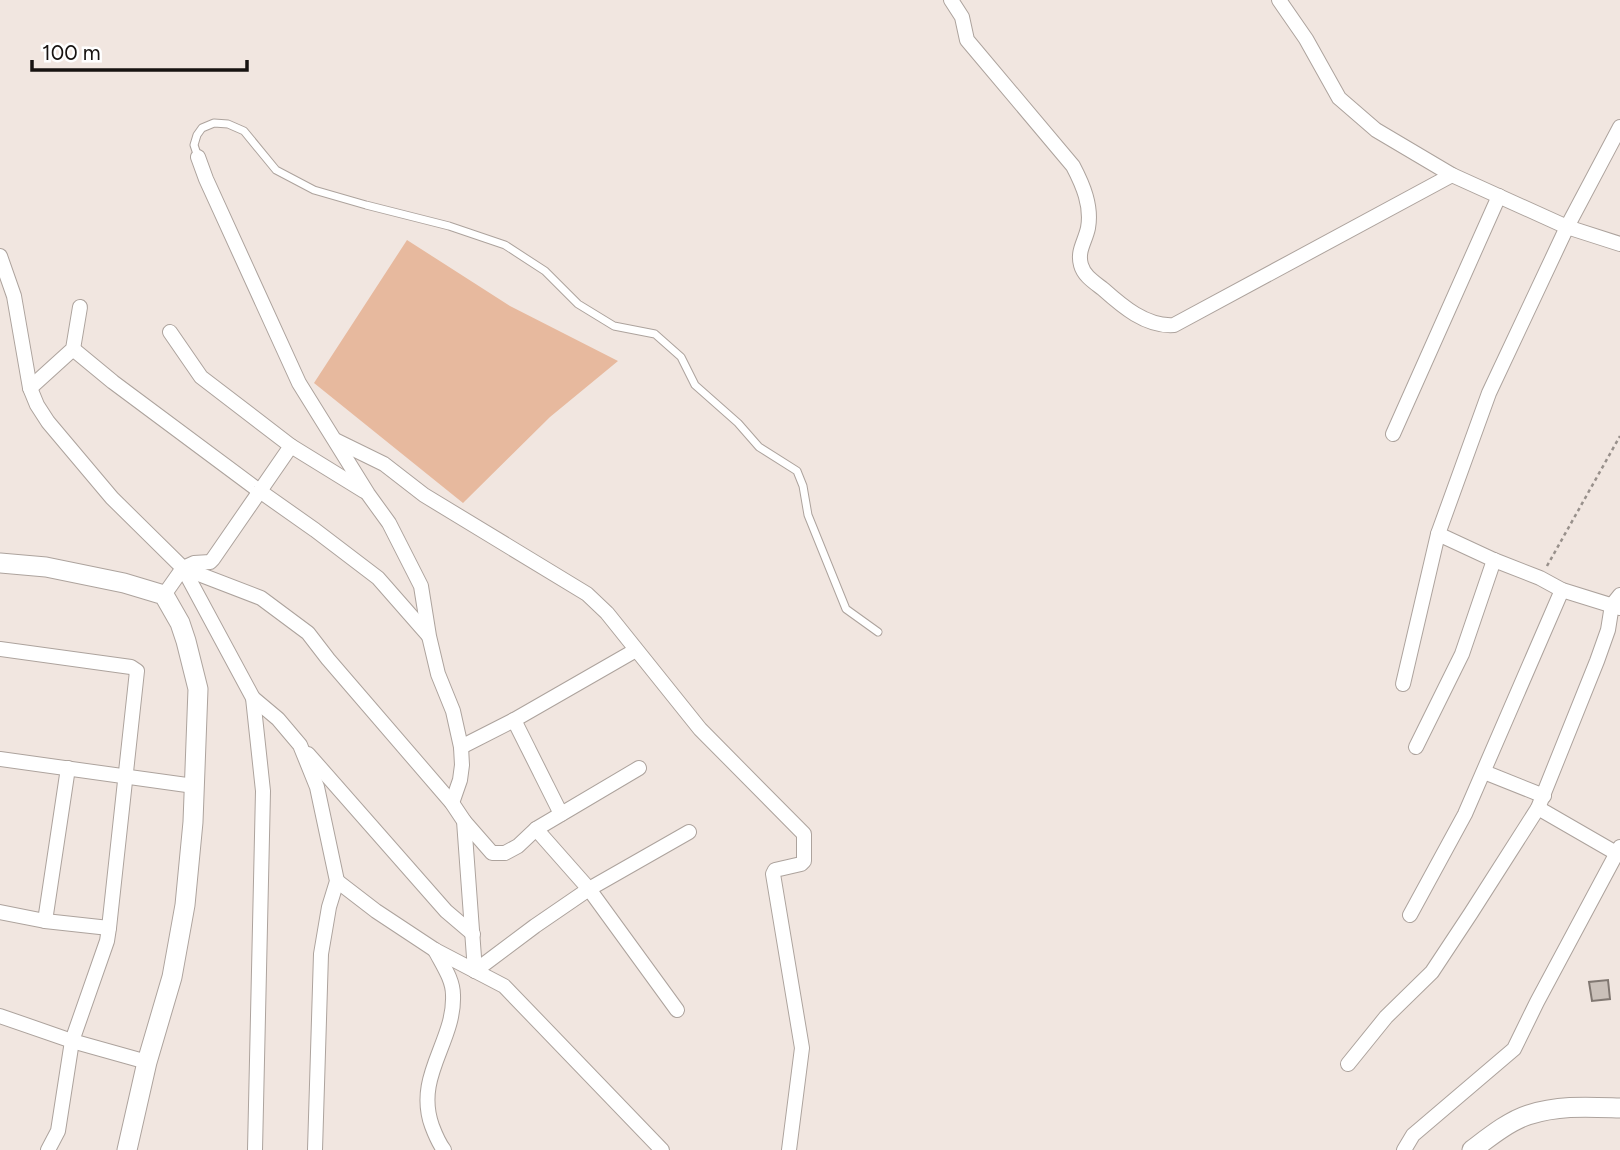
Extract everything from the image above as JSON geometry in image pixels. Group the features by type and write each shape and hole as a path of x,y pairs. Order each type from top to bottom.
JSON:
{"main road":[{"path":"0,564 46,567 124,583 164,595 187,641 198,689 193,822 185,905 172,976 147,1062 127,1150"},
{"path":"1472,1150 1526,1115 1573,1106 1620,1108"}],"street":[{"path":"951,0 962,17 967,40 1073,166 1083,184 1089,214 1088,228 1080,252 1082,268 1086,275 1130,312 1165,326 1174,325 1452,175"},
{"path":"1279,0 1306,39 1339,98 1376,130 1452,175 1567,227 1620,244"},
{"path":"1403,684 1438,534 1489,393 1567,227 1620,127"},
{"path":"198,157 299,383 389,523 421,586 438,674 453,711 461,747 460,780 453,803"},
{"path":"1393,434 1499,196"},
{"path":"0,256 14,296 30,388 48,422 112,498 183,568 253,698 278,719 446,911 473,934"},
{"path":"30,388 73,349 80,307"},
{"path":"170,331 201,377 291,446 368,494"},
{"path":"73,349 113,382 378,578 429,636"},
{"path":"337,441 384,464 424,495 587,594 607,613 700,729 804,834 804,861 775,870 773,874 802,1048 789,1150"},
{"path":"164,595 183,568 194,563 210,562 291,446"},
{"path":"1348,1063 1386,1017 1432,972 1541,802 1617,603 1562,590 1541,578 1438,534"},
{"path":"1416,747 1462,654 1494,560"},
{"path":"183,568 261,598 308,633 453,803 464,821 492,853 505,853 518,846 536,829 639,768"},
{"path":"1410,915 1465,814 1562,590"},
{"path":"0,649 135,668 137,671 107,941 72,1041 58,1131 48,1150"},
{"path":"461,747 636,650"},
{"path":"253,698 263,791 255,1150"},
{"path":"514,720 561,814"},
{"path":"300,745 317,787 337,881 321,954 315,1150"},
{"path":"0,759 194,786"},
{"path":"45,921 68,768"},
{"path":"1404,1150 1413,1135 1514,1049 1618,850 1541,802 1484,772"},
{"path":"464,821 475,971"},
{"path":"536,829 589,889 677,1010"},
{"path":"475,971 589,889 689,831"},
{"path":"337,881 435,950 504,986 662,1150"},
{"path":"0,912 45,921 109,928"},
{"path":"435,950 452,983 453,995 451,1017 430,1074 427,1096 429,1116 444,1150"},
{"path":"0,1016 72,1041 147,1062"}],"lane":[{"path":"198,157 194,145 202,128 214,123 228,124 244,131 276,170 314,190 449,226 506,245 545,271 578,304 614,326 655,334 681,356 695,385 759,447 797,471 803,486 808,515 846,609 878,632"}],"path":[{"path":"1541,578 1620,436"}],"shaded area":[{"path":"407,240 510,306 618,361 550,417 463,503 314,383"}],"building":[{"path":"1608,980 1610,999 1592,1001 1589,982"}]}
